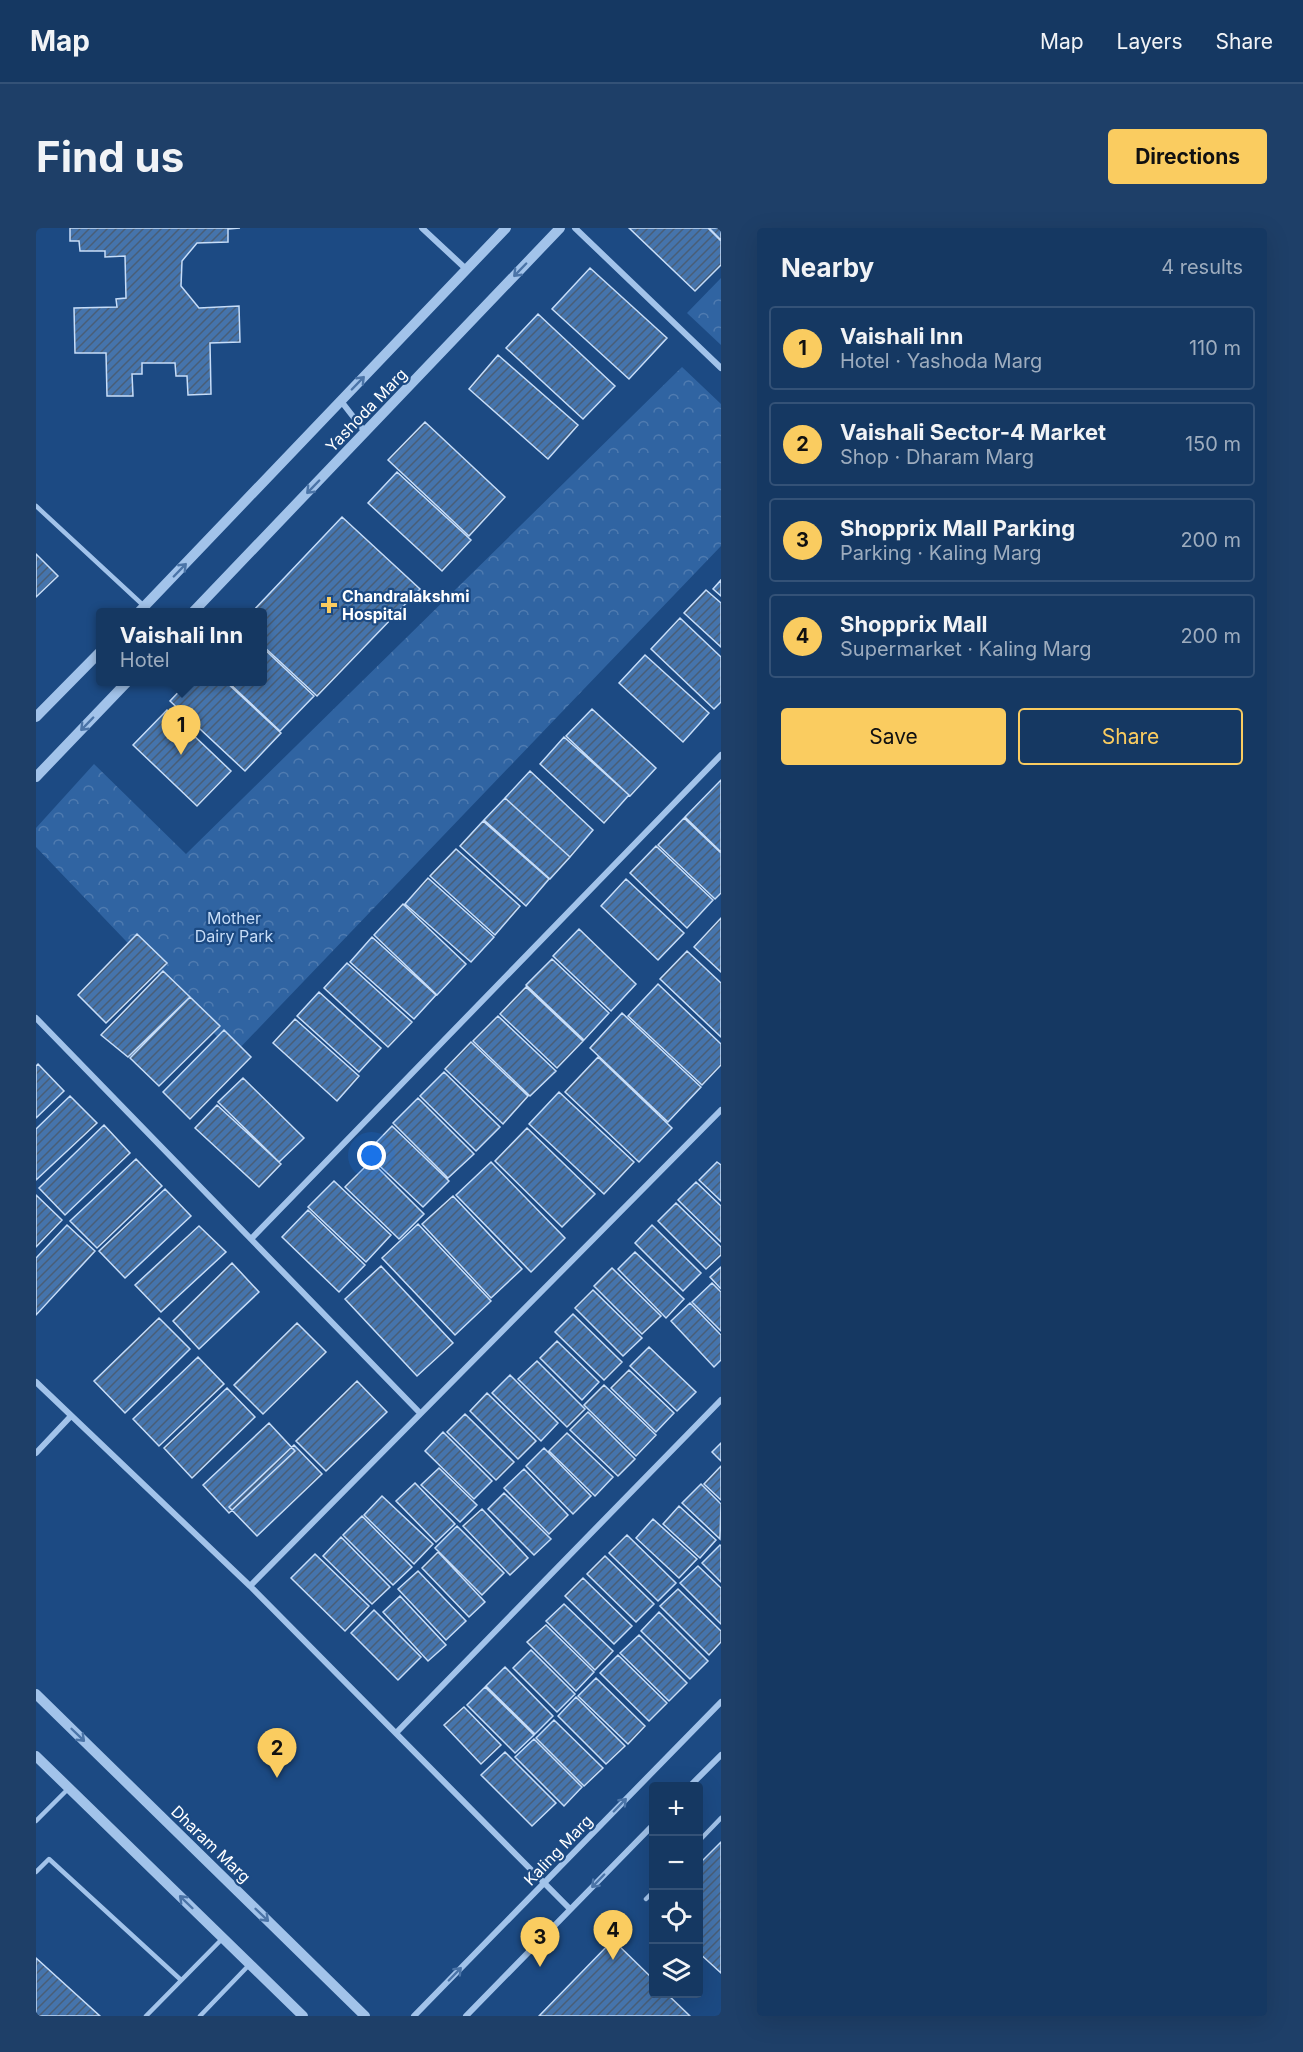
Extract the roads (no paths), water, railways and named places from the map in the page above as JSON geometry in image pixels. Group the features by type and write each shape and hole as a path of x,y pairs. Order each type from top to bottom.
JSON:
{"street":[{"path":"422,228 466,269"},
{"name":"Yashoda Marg","path":"143,608 506,228"},
{"name":"Yashoda Marg","path":"197,608 560,228"},
{"path":"575,228 721,368"},
{"path":"341,401 365,432"},
{"path":"36,715 96,656"},
{"path":"36,777 122,686"},
{"path":"251,1239 721,754"},
{"path":"36,1018 419,1412"},
{"path":"250,1586 419,1412 721,1110"},
{"path":"36,1382 250,1586 570,1909"},
{"path":"397,1732 721,1400"},
{"path":"36,1453 71,1416"},
{"name":"Dharam Marg","path":"36,1694 366,2016"},
{"name":"Kaling Marg","path":"414,2016 721,1702"},
{"path":"694,1782 721,1755"},
{"path":"36,1756 303,2016"},
{"path":"465,2016 649,1829"}],"lane":[{"path":"36,506 141,608"},
{"path":"36,1821 68,1788"},
{"path":"703,1838 721,1818"},
{"path":"36,1872 49,1859 181,1980"},
{"path":"646,1899 649,1896"},
{"path":"146,2016 223,1938"},
{"path":"200,2016 250,1965"}],"place":[{"name":"Chandralakshmi Hospital","path":"329,605"},
{"name":"Vaishali Inn","path":"181,755"},
{"name":"Vaishali Sector-4 Market","path":"277,1778"},
{"name":"Shopprix Mall","path":"613,1960"},
{"name":"Shopprix Mall Parking","path":"540,1967"}],"park label":[{"name":"Mother Dairy Park","path":"234,927"}]}
